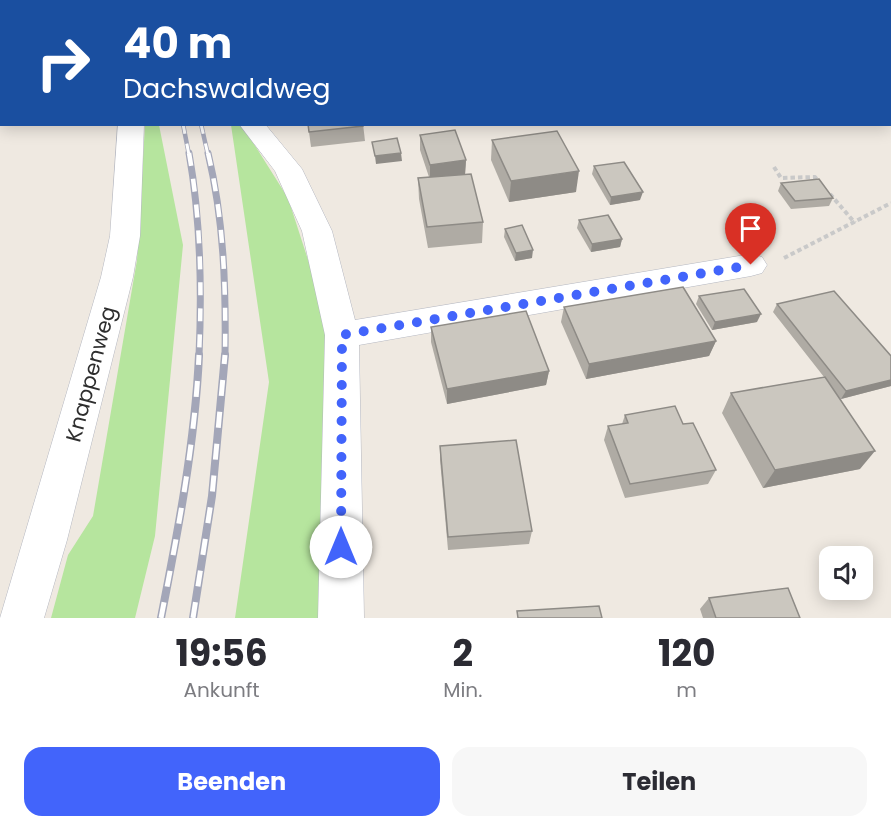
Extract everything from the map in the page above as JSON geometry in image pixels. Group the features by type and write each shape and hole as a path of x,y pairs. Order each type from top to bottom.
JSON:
{"street":[{"name":"Knappenweg","path":"21,618 46,540 117,277 125,236 131,126"},
{"path":"252,126 288,169 316,231 342,335 341,618"},
{"path":"342,335 751,265"}],"path":[{"path":"774,167 781,178 815,177 822,185"},
{"path":"828,192 855,223"},
{"path":"751,265 788,258 891,203"}],"green space":[{"path":"145,126 159,126 183,245 155,536 135,618 51,618 68,555 93,516 137,260"},
{"path":"231,126 243,126 288,198 334,340 323,618 235,618 269,382"}],"building":[{"path":"308,126 363,126 309,132"},
{"path":"455,130 466,160 430,165 420,135"},
{"path":"557,131 579,171 511,181 492,140"},
{"path":"397,138 401,153 375,156 372,142"},
{"path":"624,162 643,192 611,197 594,166"},
{"path":"471,174 483,222 427,227 418,178"},
{"path":"819,179 833,198 795,201 781,183"},
{"path":"608,215 622,239 592,244 579,220"},
{"path":"522,225 533,250 516,253 505,229"},
{"path":"683,287 716,341 589,364 564,307"},
{"path":"744,289 761,314 715,322 699,296"},
{"path":"834,291 891,356 891,380 846,391 777,304"},
{"path":"526,311 549,371 447,389 431,327"},
{"path":"825,377 875,451 775,470 731,393"},
{"path":"675,406 683,424 693,423 716,470 630,484 608,426 628,423 625,415"},
{"path":"516,440 532,531 448,537 440,446"},
{"path":"788,588 800,618 716,618 709,598"},
{"path":"599,606 602,618 518,618 517,611"}],"railway":[{"path":"183,126 189,155"},
{"path":"201,126 208,155"},
{"path":"189,153 200,254 199,356"},
{"path":"208,153 221,229 225,355"},
{"path":"161,618 190,454 199,355"},
{"path":"193,618 212,496 225,355"}],"route":[{"path":"341,547 342,335 751,265"}]}
